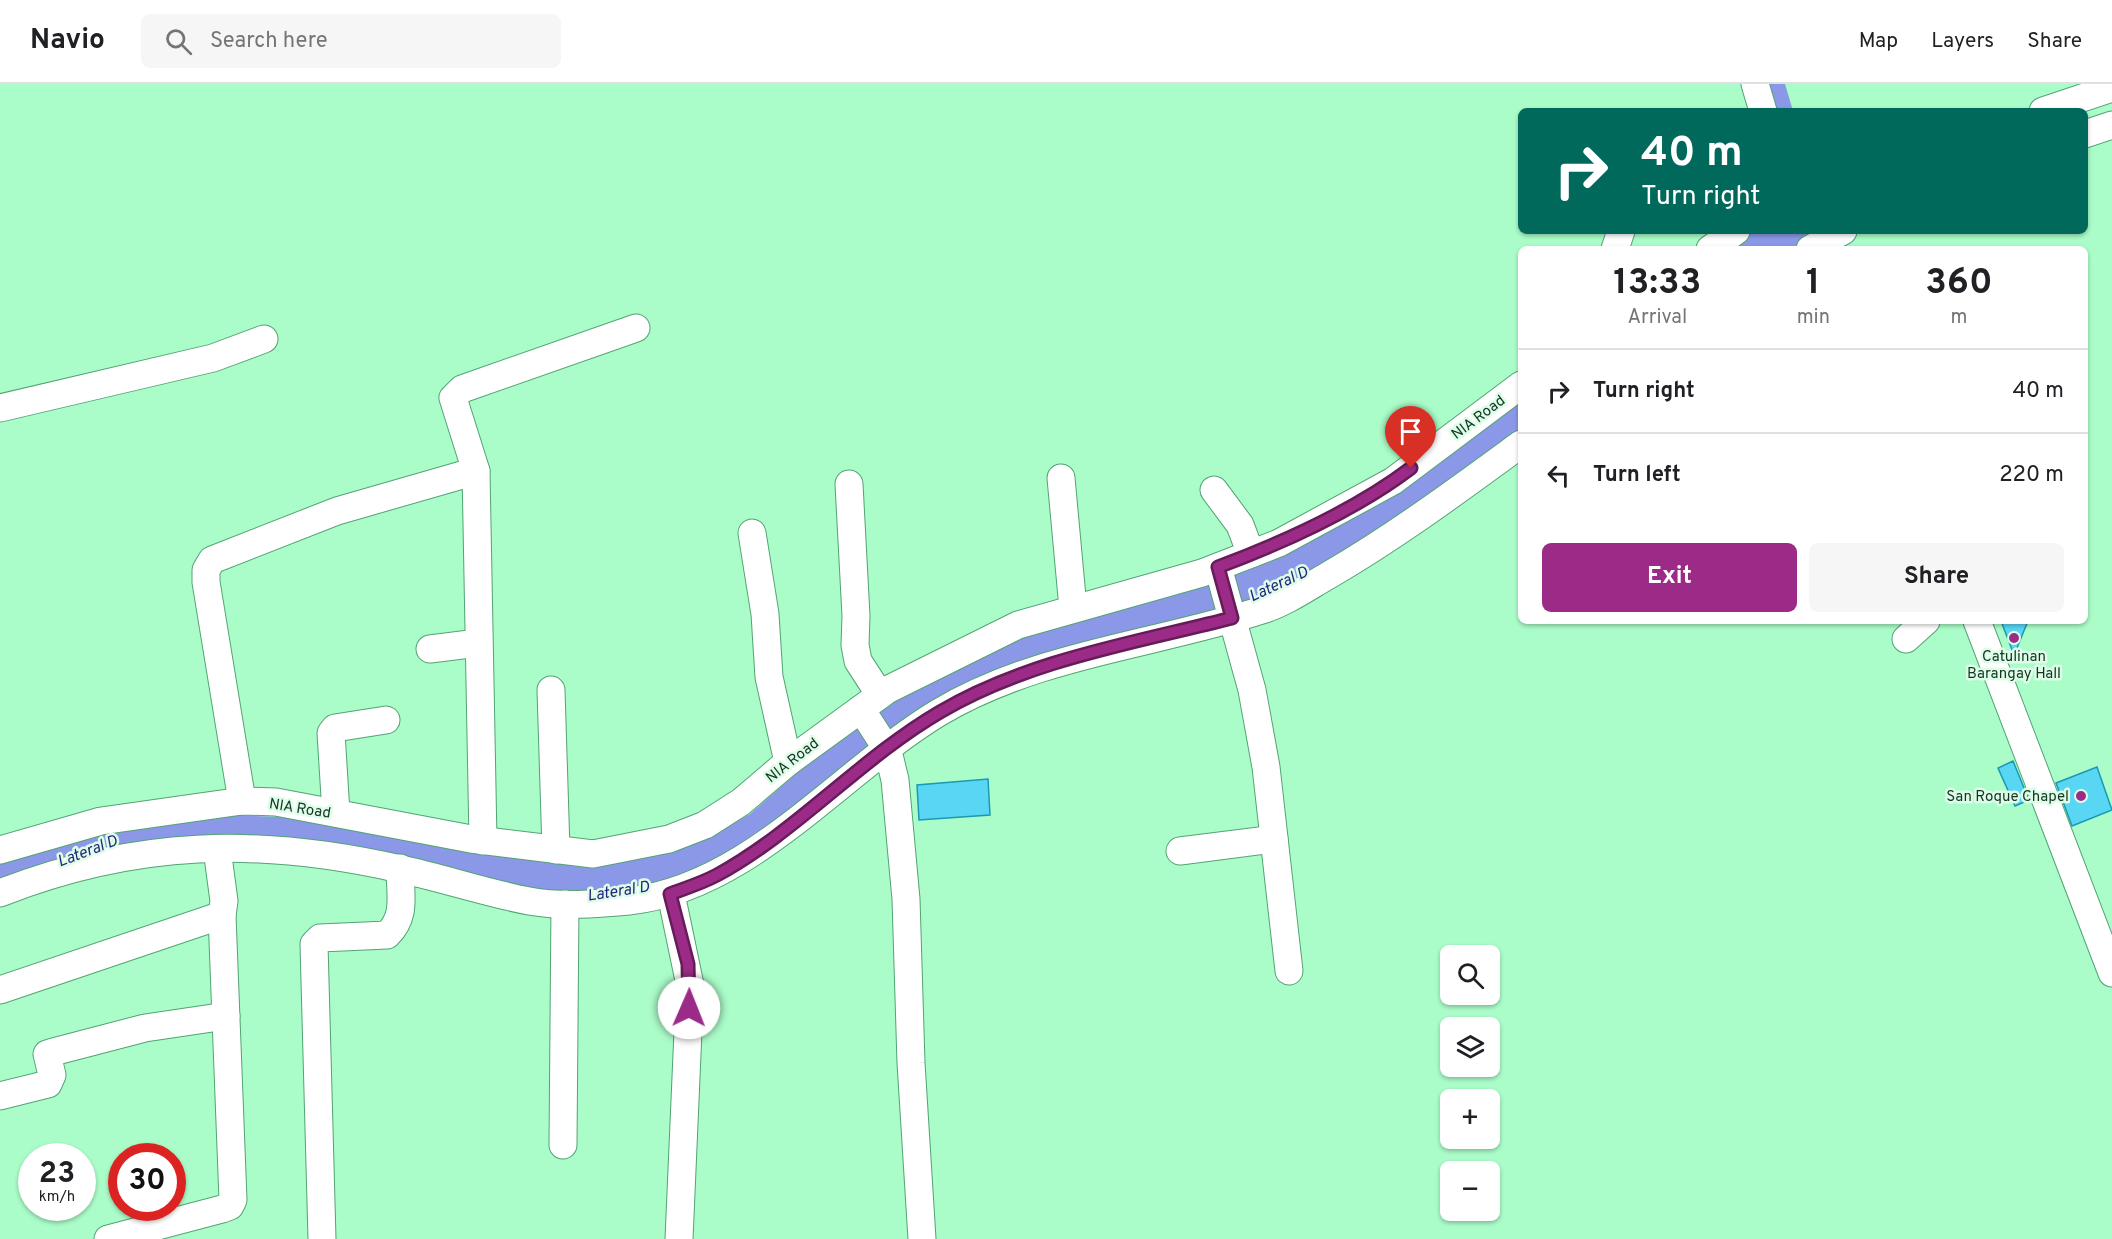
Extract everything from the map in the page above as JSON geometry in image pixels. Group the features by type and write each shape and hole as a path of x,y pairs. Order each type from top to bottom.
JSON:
{"street":[{"path":"1755,84 1762,108"},
{"path":"2052,108 2112,88"},
{"path":"2088,133 2112,125"},
{"path":"1819,246 1838,234"},
{"path":"483,841 476,471 453,398 462,389 636,328"},
{"path":"0,408 213,358 264,339"},
{"name":"NIA Road","path":"0,850 104,841 242,801 276,802 483,841 593,854 669,839 705,825 741,802 788,762 868,706 994,635 1073,608 1220,571 1251,554 1279,543 1393,481 1518,387"},
{"path":"0,893 36,879 104,841 164,850 247,847 302,851 400,868 530,901 565,904 629,901 670,894 716,875 760,848 884,745 940,712 1007,679 1070,659 1267,609 1357,559 1412,523 1518,446"},
{"path":"242,801 206,582 206,570 212,560 337,511 476,471"},
{"path":"1061,478 1073,608"},
{"path":"849,484 855,645 868,706 895,780 906,899 910,1063 922,1239"},
{"path":"1214,490 1240,525 1251,554"},
{"path":"752,533 765,614 769,677 788,762"},
{"path":"1220,571 1252,690 1266,767 1289,971"},
{"path":"1978,624 2112,973"},
{"path":"430,649 478,643"},
{"path":"551,690 556,850"},
{"path":"336,813 331,733 335,728 345,724 386,720"},
{"path":"1180,851 1274,840"},
{"path":"108,1239 230,1206 233,1172 225,1016 222,915 224,901 217,849"},
{"path":"322,1239 314,944 320,938 387,936 397,926 400,914 400,868"},
{"path":"670,894 688,964 690,985 679,1239"},
{"path":"563,1145 565,904"},
{"path":"0,990 222,915"},
{"path":"0,1096 48,1084 52,1076 46,1054 145,1028 225,1016"}],"water":[{"path":"1765,84 1785,84 1792,108 1773,108"},
{"path":"1750,234 1822,234 1794,246 1731,246"},
{"name":"Lateral D","path":"1518,399 1518,437 1407,518 1250,607 1004,672 736,857 628,895 511,889 297,843 0,880 0,862 109,831 230,815 284,817 471,852 710,836 750,814 852,725 996,642 1201,582"}],"building":[{"name":"Catulinan Barangay Hall","path":"2002,624 2027,624 2014,655"},
{"path":"2013,761 2029,800 2015,806 1998,768"},
{"name":"San Roque Chapel","path":"2097,767 2112,810 2072,826 2056,783"},
{"path":"988,779 990,815 919,820 917,785"}],"place":[{"name":"Catulinan Barangay Hall","path":"2014,638"},
{"name":"San Roque Chapel","path":"2081,796"}],"route":[{"path":"689,1008 688,964 670,894 716,875 760,848 886,748 940,712 1007,679 1070,659 1232,618 1218,567 1279,543 1393,481 1411,468"}]}
